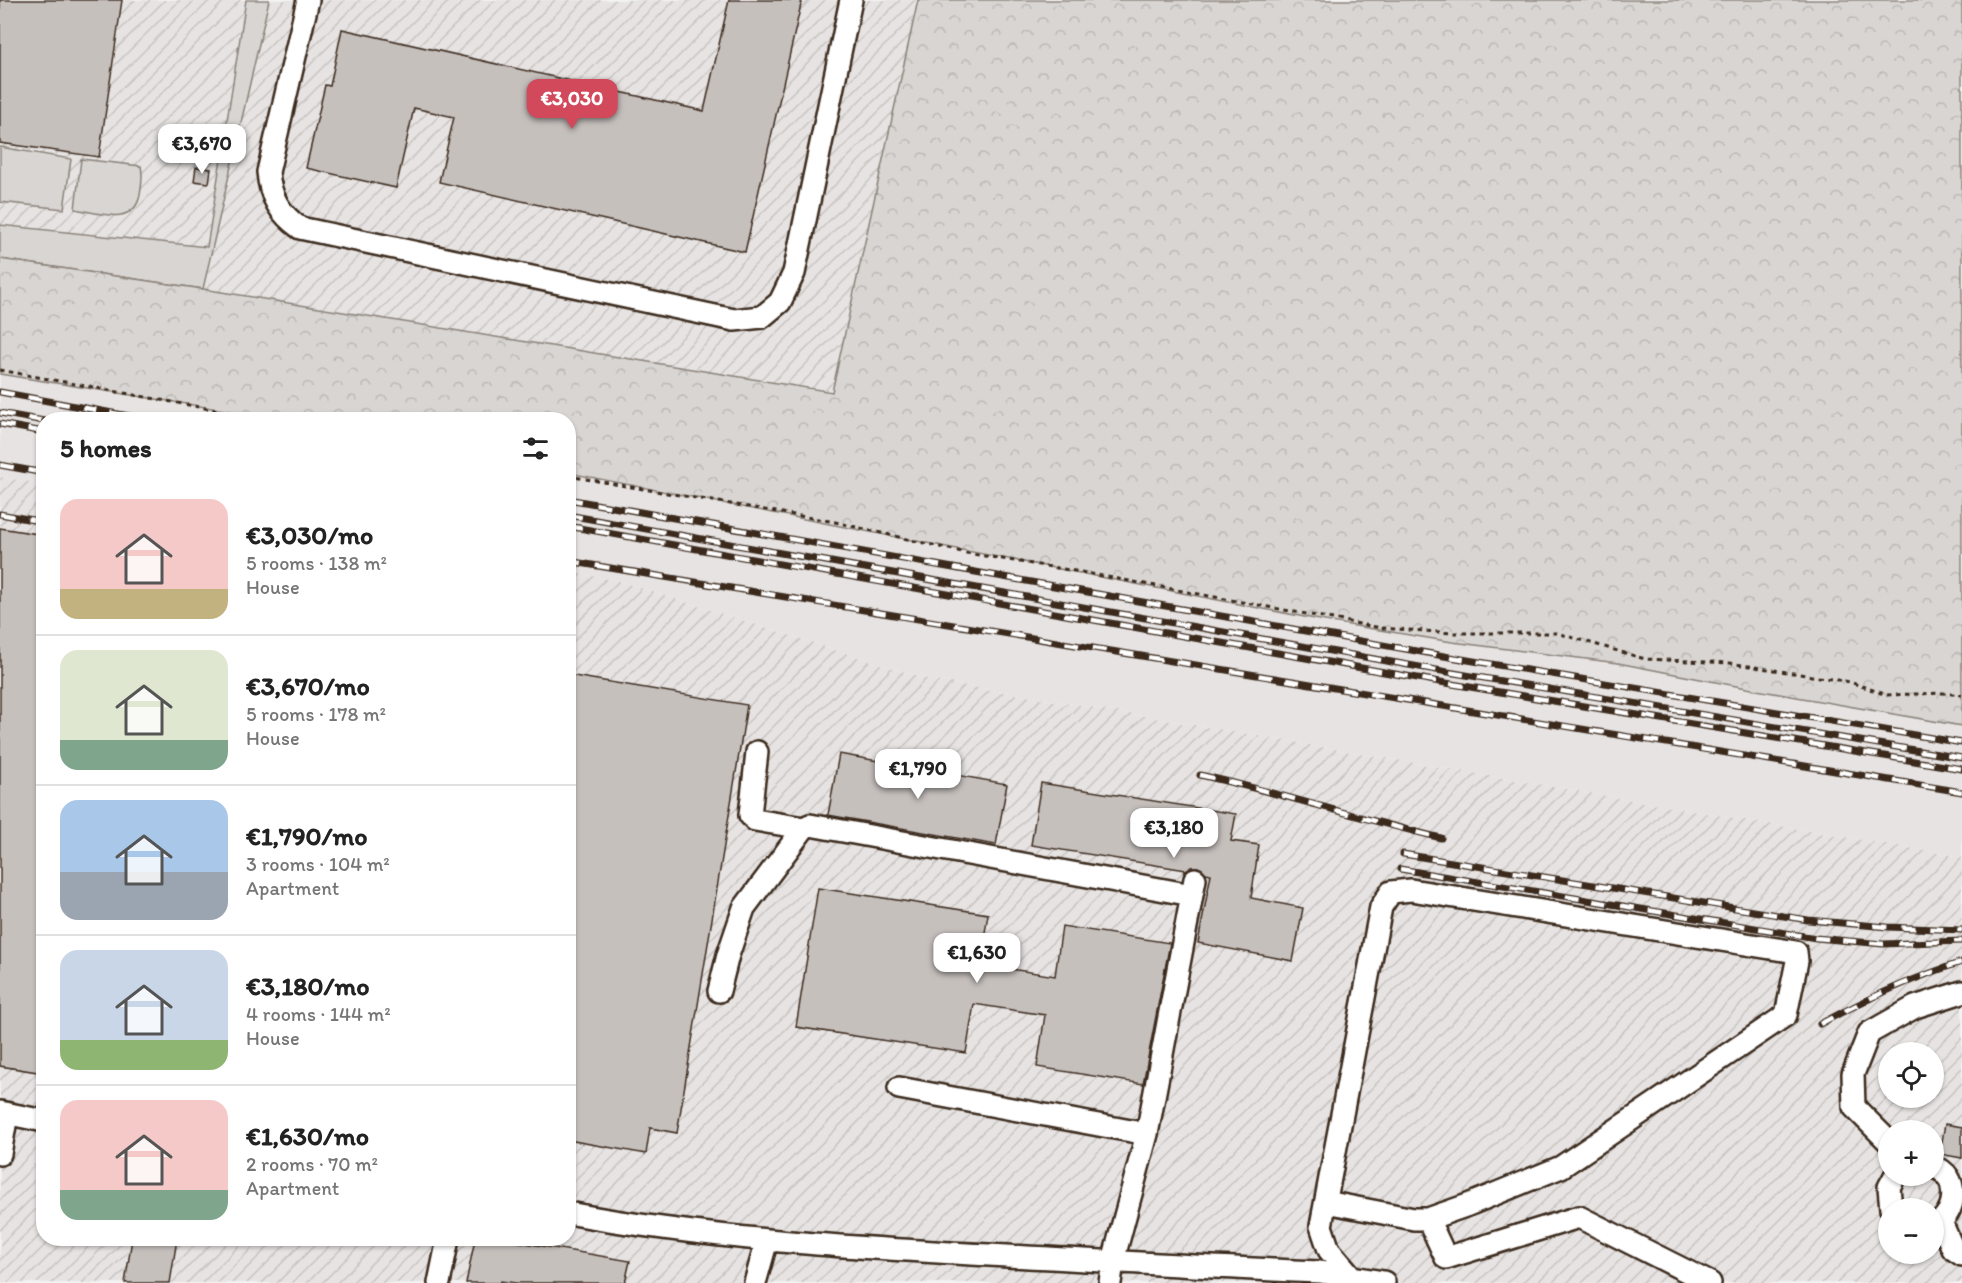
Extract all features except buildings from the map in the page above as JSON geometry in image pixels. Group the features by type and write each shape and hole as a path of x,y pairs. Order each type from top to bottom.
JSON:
{"lane":[{"path":"308,0 268,172 269,188 274,201 286,219 300,228 734,320 762,317 780,302 794,273 851,0"},
{"path":"757,752 750,815 755,820 804,828"},
{"path":"719,991 744,908 804,828 810,825 1194,887 1147,1134 1113,1261 1110,1283"},
{"path":"1326,1202 1414,1219 1428,1219 1561,1167 1786,1015 1797,961 1796,952 1411,890 1391,892 1381,907 1321,1226 1329,1250 1352,1277"},
{"path":"1878,1131 1854,1107 1853,1074 1869,1033 1915,1007 1962,992"},
{"path":"899,1088 1147,1134"},
{"path":"0,1154 4,1113 36,1119"},
{"path":"1944,1174 1952,1184 1953,1205 1944,1215"},
{"path":"576,1215 621,1223 767,1240 920,1251 1320,1272 1384,1282"},
{"path":"1428,1219 1446,1258 1579,1217 1710,1283"},
{"path":"1944,1234 1953,1249 1962,1255"},
{"path":"755,1283 767,1240"},
{"path":"439,1283 447,1246"}],"path":[{"path":"0,370 226,412"},
{"path":"576,477 835,522 966,553 1381,628 1453,633 1557,633 1645,659 1730,663 1850,682 1887,695 1943,693 1962,695"}],"shaded area":[{"path":"0,0 1962,0 832,392 203,289 0,259"},
{"path":"0,374 232,412 36,412 36,483 0,477"},
{"path":"576,475 1325,621 1452,642 1618,663 1962,726 1962,857 927,679 619,581 576,573"},
{"path":"0,477 36,483 36,1246 576,1246 576,573 619,581 927,679 1962,857 1962,1283 0,1283"}],"green space":[{"path":"246,0 269,0 203,289 0,259 0,225 207,247"},
{"path":"918,0 1962,0 1962,726 1618,663 1452,642 1325,621 576,474 576,412 237,412 0,374 0,259 203,289 832,392"},
{"path":"0,147 71,159 64,209 0,202"},
{"path":"81,159 141,166 140,195 131,211 114,216 75,209"}],"railway":[{"path":"0,392 107,412"},
{"path":"0,413 36,420"},
{"path":"0,424 36,431"},
{"path":"0,465 36,472"},
{"path":"576,500 1444,656 1962,743"},
{"path":"0,514 36,521"},
{"path":"576,516 1442,671 1962,758"},
{"path":"576,527 1440,682 1962,769"},
{"path":"576,562 1962,792"},
{"path":"1200,775 1441,838"},
{"path":"1403,854 1808,920 1887,927 1962,930"},
{"path":"1400,869 1816,938 1883,944 1962,941"},
{"path":"1820,1024 1889,990 1962,962"}]}
